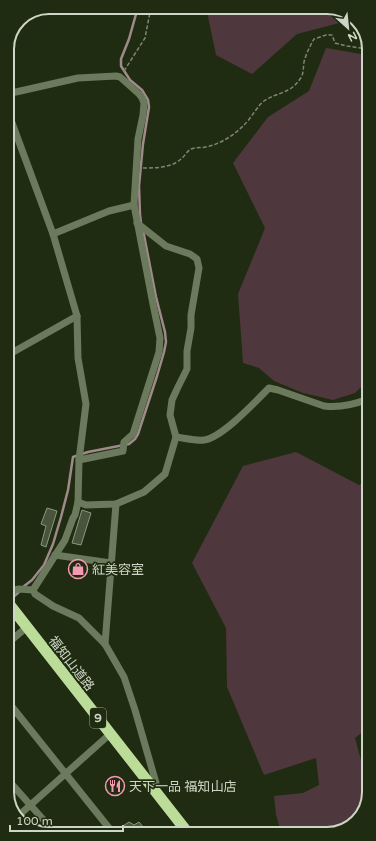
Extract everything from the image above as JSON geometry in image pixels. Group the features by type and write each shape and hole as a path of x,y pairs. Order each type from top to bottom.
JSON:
{"highway":[{"name":"福知山道路","path":"14,610 183,827"}],"street":[{"path":"14,92 78,78 116,76 120,77 139,94 144,103 135,168 134,205 152,304 160,338 159,352 133,434 124,442 123,451 79,460"},
{"path":"14,128 53,234 77,316 78,358 86,404 79,460 78,502 75,515 65,540 33,590"},
{"path":"53,234 109,211 134,205"},
{"path":"78,502 86,505 116,504 144,492 165,474 176,437 170,414 172,400 187,368 187,351 191,328 191,315 199,268 197,259 190,254 166,246 137,223"},
{"path":"14,352 77,316"},
{"path":"176,437 204,440 214,437 248,410 269,388 324,406 339,407 362,402"},
{"path":"105,644 116,504"},
{"path":"54,555 111,564"},
{"path":"14,590 18,589 33,590"},
{"path":"33,590 35,594 53,606 79,618 105,644 124,677 156,783 155,792"},
{"path":"14,638 27,627"},
{"path":"14,709 108,827"},
{"path":"22,814 110,734"},
{"path":"14,786 50,827"}],"path":[{"path":"120,77 145,38 150,14"},
{"path":"135,168 162,168 181,160 189,150 195,148 205,148 233,135 251,118 263,101 285,92 302,78 304,62 314,39 326,35 332,36 334,43 362,48"}],"shaded area":[{"path":"207,14 329,14 338,16 348,21 297,34 252,74 216,55"},
{"path":"326,48 362,54 362,386 355,393 333,400 303,393 274,381 259,368 243,363 238,294 265,228 233,163 268,117 309,91"},
{"path":"296,452 359,485 362,483 362,732 355,738 362,764 362,797 355,813 347,821 338,825 327,827 280,827 276,815 274,796 303,793 319,785 316,758 264,775 227,687 226,628 192,563 243,466"}],"building":[{"path":"47,508 57,511 46,547 41,545 46,526 41,524"},
{"path":"82,510 91,513 81,545 72,543"},
{"path":"129,822 134,825 139,822 143,827 122,827"}],"waterway":[{"path":"136,14 129,39 121,59 121,66 130,80 142,90 148,100 149,107 143,144 139,186 141,223"},
{"path":"23,587 32,580 44,565 53,544 68,490 73,457 88,452 129,444 138,434 157,376 166,342 143,230"},
{"path":"14,596 20,591"}],"place":[{"name":"紅美容室","path":"78,569"},
{"name":"天下一品 福知山店","path":"115,786"}]}
